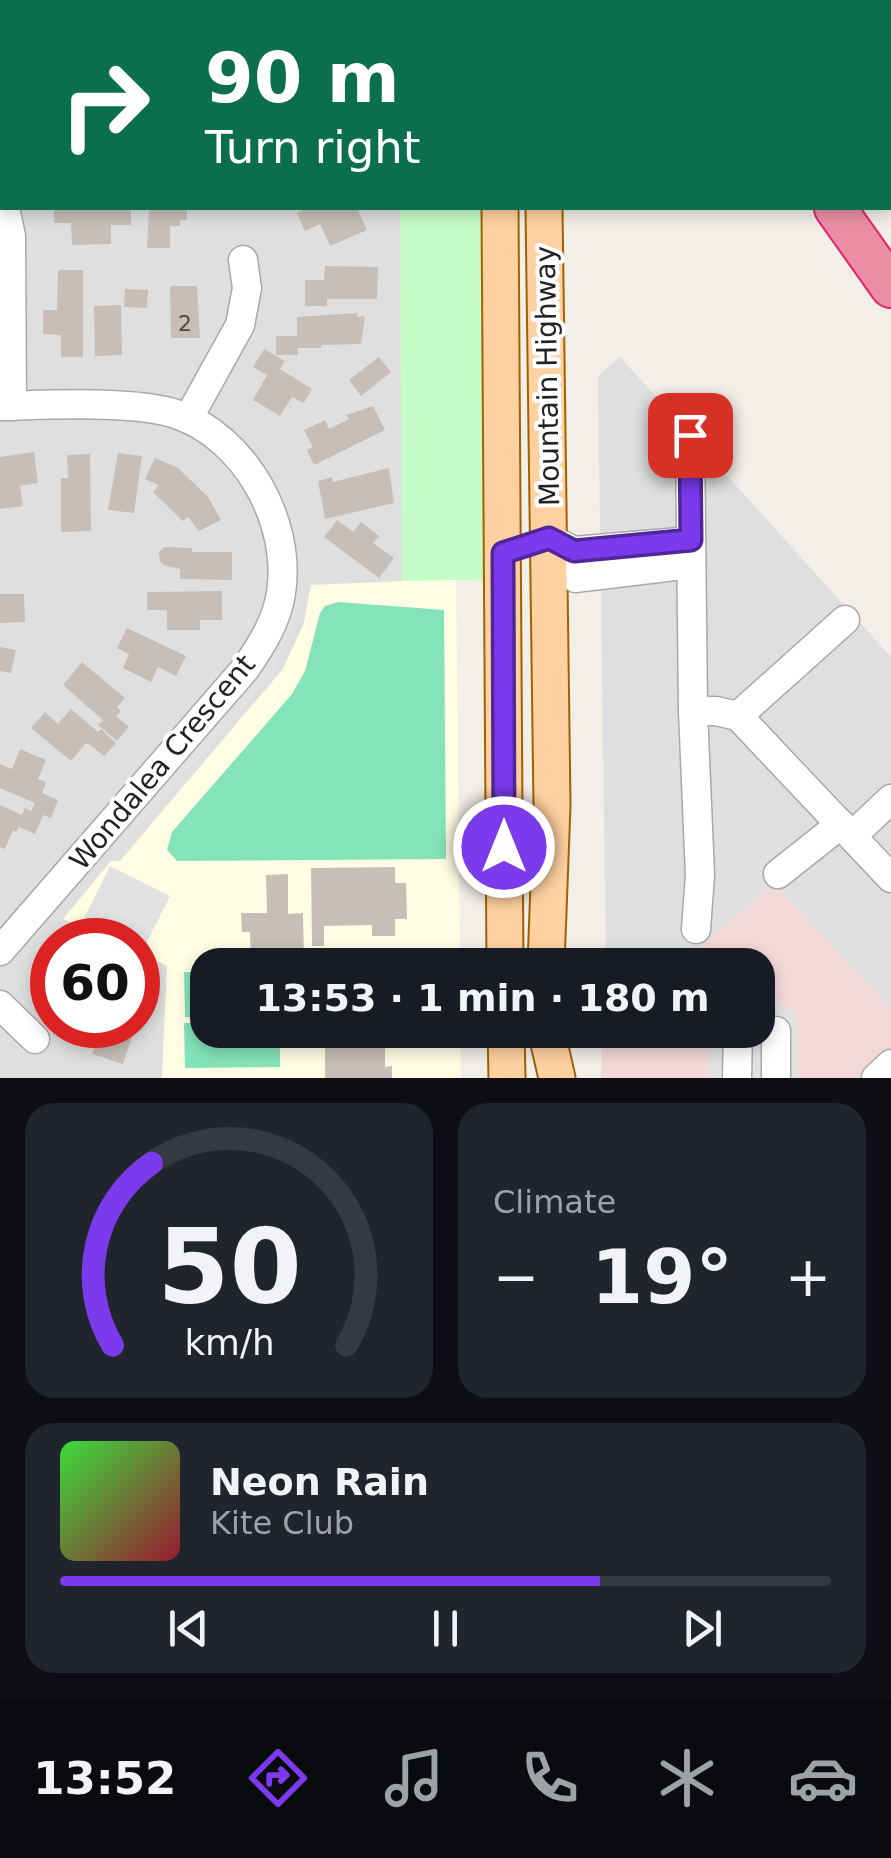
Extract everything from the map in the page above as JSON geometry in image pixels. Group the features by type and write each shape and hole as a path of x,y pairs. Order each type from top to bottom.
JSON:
{"highway":[{"path":"835,210 891,287"}],"main road":[{"name":"Mountain Highway","path":"500,210 506,948"},
{"name":"Mountain Highway","path":"544,210 552,804 547,948"},
{"path":"503,553 549,550"},
{"path":"506,1048 506,1078"},
{"path":"550,1048 557,1078"}],"street":[{"path":"5,210 11,236 6,406"},
{"path":"188,419 240,325 247,288 243,260"},
{"name":"Wondalea Crescent","path":"0,951 230,688 258,650 278,606 282,575 269,506 260,487 233,452 188,419 138,407 6,406"},
{"path":"690,435 693,711 700,876 696,928"},
{"path":"549,550 691,552"},
{"path":"738,716 846,620"},
{"path":"693,711 738,716 891,878"},
{"path":"778,874 891,800"},
{"path":"0,1005 30,1034"},
{"path":"776,1031 776,1078"},
{"path":"737,1078 738,1048"},
{"path":"876,1078 891,1064"}],"shaded area":[{"path":"0,210 400,210 402,581 311,585 304,623 283,669 120,861 111,861 65,918 30,918 30,1048 160,1048 160,962 167,965 162,1078 0,1078"},
{"path":"620,357 891,657 891,1009 774,884 700,948 606,948 598,376"},
{"path":"456,579 460,948 190,948 190,1048 460,1048 461,1078 162,1078 167,966 160,963 160,918 64,918 111,861 120,861 283,669 304,623 311,585"},
{"path":"281,587 300,592 298,613 272,674 127,839 109,823 229,688"},
{"path":"110,866 170,896 159,918 84,918"},
{"path":"774,884 891,1009 891,1078 601,1078 601,1048 775,1048 775,948 699,948"},
{"path":"775,998 798,1018 798,1078 708,1075 709,1048 775,1048"}],"green space":[{"path":"400,210 500,210 503,579 402,581"},
{"path":"338,602 444,610 446,859 177,861 167,850 172,832 292,694 305,671 320,613 325,606"},
{"path":"184,972 190,972 190,1017 185,1017"},
{"path":"184,1023 190,1023 190,1048 280,1048 280,1067 185,1068"}],"building":[{"path":"54,210 131,210 131,225 111,225 111,244 72,245 71,223 54,223"},
{"path":"149,210 187,210 187,220 180,220 180,226 170,226 170,248 147,248"},
{"path":"358,210 367,230 330,246 320,224 305,231 297,213"},
{"path":"325,266 378,267 377,299 327,299 327,306 305,306 305,280 324,280"},
{"path":"58,270 83,270 83,357 61,357 61,335 43,334 43,310 57,310"},
{"path":"170,286 197,286 200,338 171,338"},
{"path":"125,289 148,290 147,308 124,307"},
{"path":"121,305 122,355 95,356 94,306"},
{"path":"357,313 357,317 365,316 361,344 321,345 298,348 298,355 276,355 276,336 297,336 297,317"},
{"path":"264,349 285,361 280,369 312,389 304,403 292,397 280,416 253,400 267,375 253,367"},
{"path":"379,357 391,372 361,396 349,380"},
{"path":"373,406 385,430 314,465 307,450 313,447 304,430 325,420 329,429 349,419 346,415"},
{"path":"34,452 38,483 20,486 23,506 0,509 0,457"},
{"path":"118,453 142,456 134,513 108,510"},
{"path":"90,454 91,531 61,532 61,478 68,478 67,455"},
{"path":"155,458 177,467 208,497 221,520 199,531 188,517 183,521 153,492 159,485 145,479"},
{"path":"389,468 394,503 325,519 318,481 332,477 333,482"},
{"path":"337,520 353,532 361,522 379,536 373,543 394,558 379,578 324,537"},
{"path":"164,547 232,552 232,580 180,579 180,569 160,561 159,552"},
{"path":"222,591 222,620 200,620 200,630 167,630 167,610 147,610 147,592"},
{"path":"0,594 24,594 25,622 0,623"},
{"path":"127,628 186,656 176,676 158,667 151,682 123,668 129,654 117,648"},
{"path":"0,647 16,650 11,673 0,671"},
{"path":"82,662 125,698 117,707 121,711 116,716 129,727 117,741 98,725 103,720 63,685"},
{"path":"71,709 116,743 104,756 85,744 71,761 31,728 45,712 58,724"},
{"path":"20,749 46,760 38,779 46,782 42,793 58,800 51,818 43,815 35,834 19,827 16,832 13,830 5,849 0,847 0,805 22,815 25,808 31,811 35,803 0,788 0,764 12,769"},
{"path":"395,867 395,883 406,883 407,919 395,919 395,936 372,936 372,925 324,926 324,946 312,946 311,868"},
{"path":"288,874 288,914 303,913 304,948 251,948 250,932 242,932 241,913 267,913 266,875"},
{"path":"94,1048 128,1048 123,1064 92,1054"},
{"path":"325,1048 385,1048 385,1067 392,1066 392,1078 325,1078"}],"route":[{"path":"504,847 503,553 549,538 574,551 691,540 690,435"}]}
